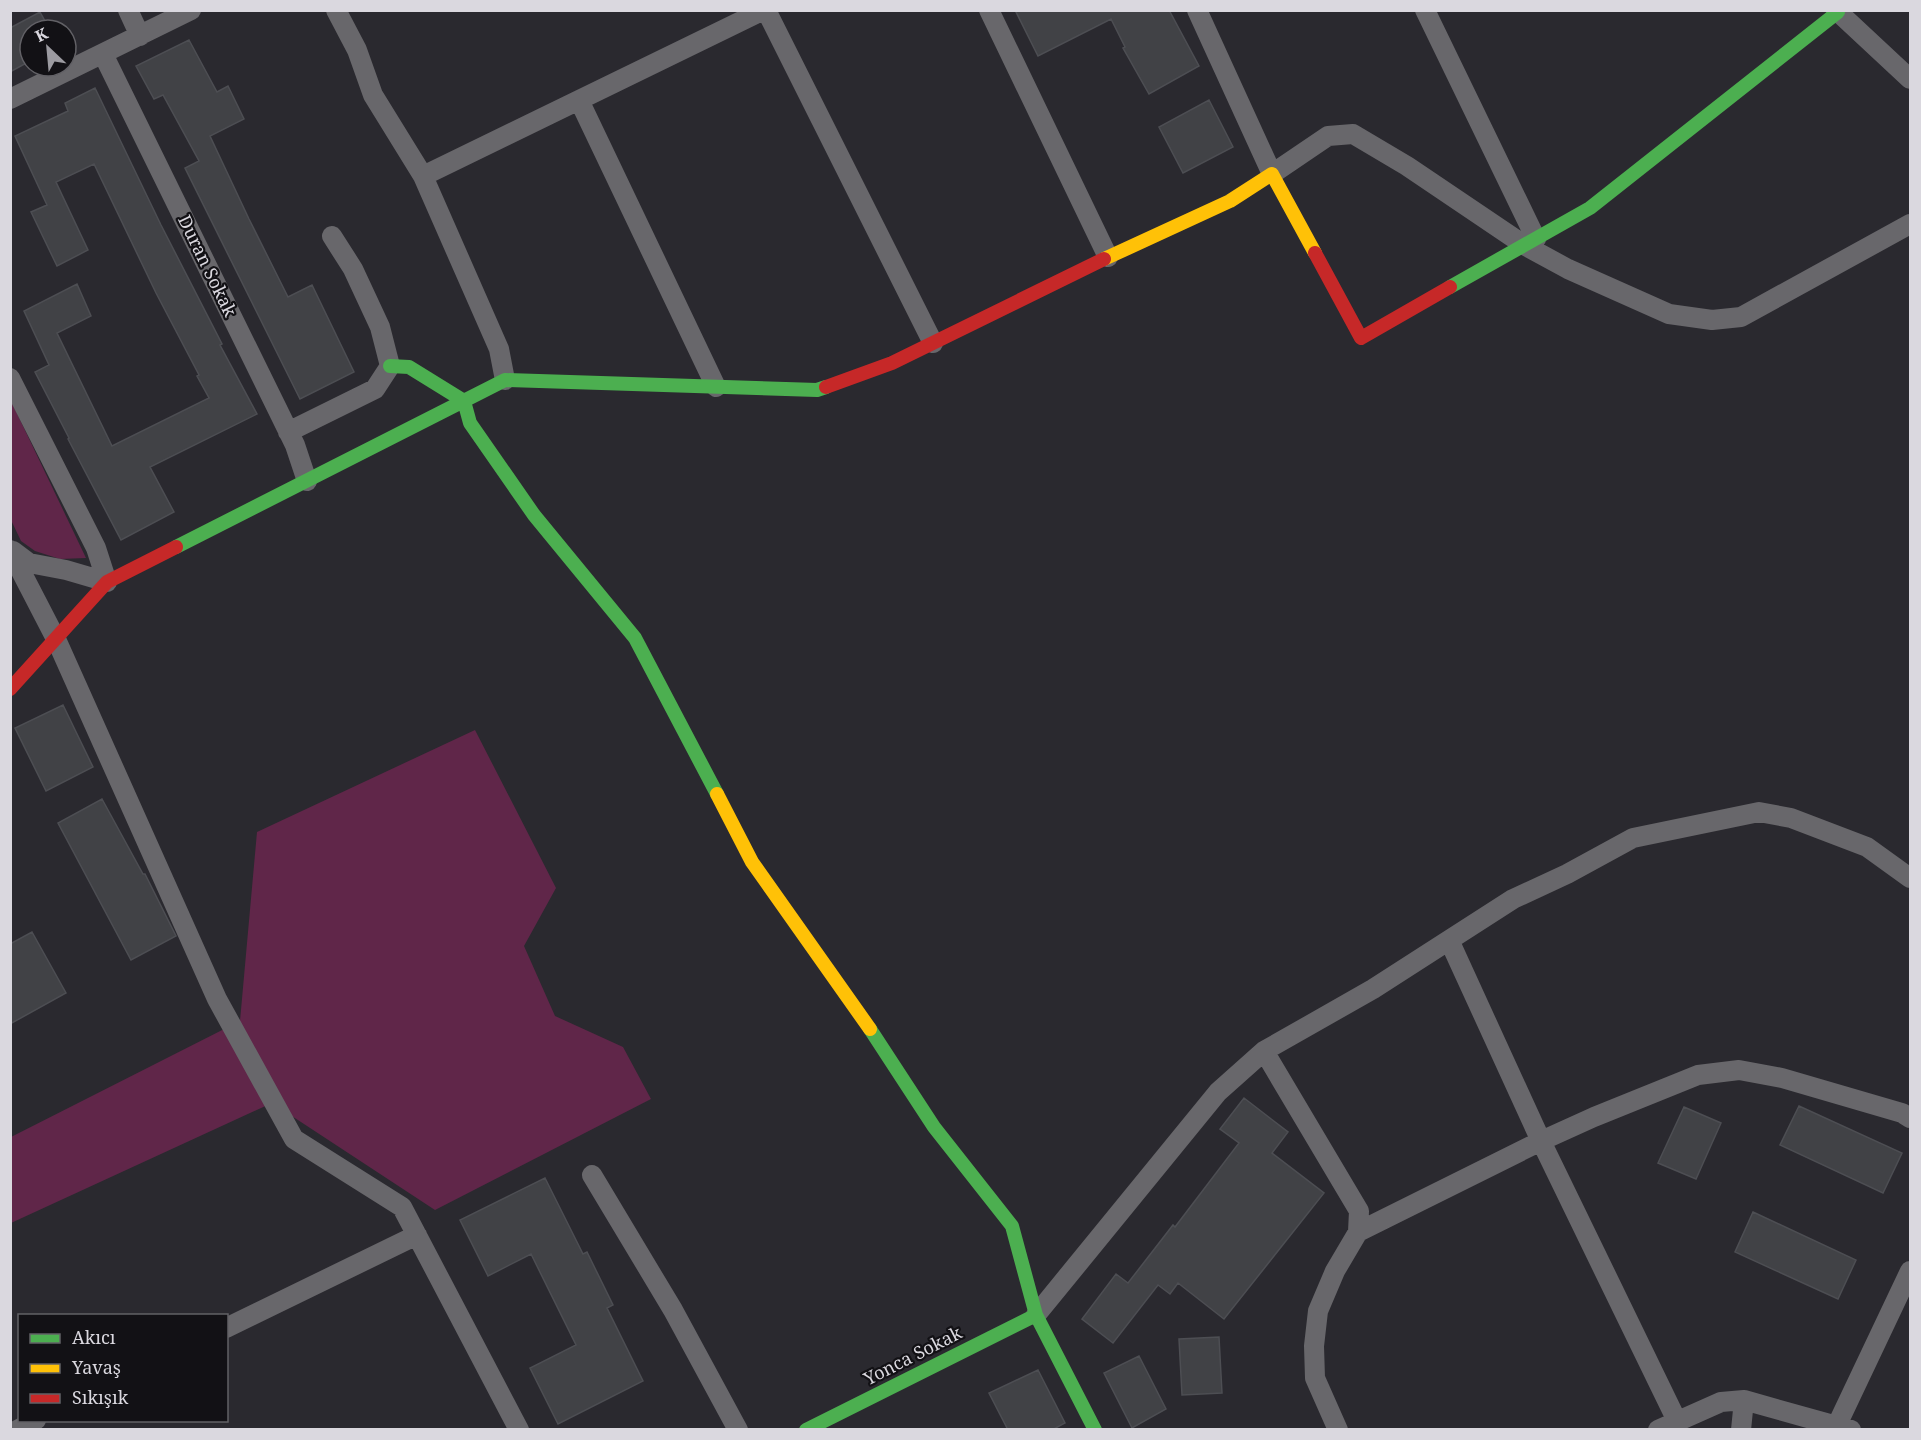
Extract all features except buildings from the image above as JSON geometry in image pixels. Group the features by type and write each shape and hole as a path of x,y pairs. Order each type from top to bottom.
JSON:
{"street":[{"path":"128,10 140,36"},
{"path":"10,99 191,10"},
{"path":"336,10 357,50 373,95 423,176 499,349 505,380"},
{"path":"423,176 765,10 933,343"},
{"path":"988,10 1108,257"},
{"path":"1197,10 1272,174 1361,338 1590,207 1837,11 1911,79"},
{"path":"1425,10 1530,242"},
{"name":"Duran Sokak","path":"103,54 288,432 307,481"},
{"path":"579,100 716,387"},
{"path":"10,689 107,582 505,380 817,390 892,363 1108,257 1230,201 1328,136 1353,134 1530,242 1568,268 1669,314 1712,320 1742,317 1911,224"},
{"path":"288,432 375,389 390,366 380,327 353,269 332,236"},
{"path":"390,366 409,367 464,401 470,423 534,515 635,638 752,862 890,1057 934,1127 1012,1226 1036,1315 1095,1430"},
{"path":"10,378 96,548 107,582"},
{"path":"10,550 29,563 66,570 107,582"},
{"path":"10,550 56,639 217,999 294,1139 402,1207 519,1430"},
{"path":"1036,1315 1218,1092 1264,1051 1373,989 1513,899 1568,874 1634,838 1759,812 1791,818 1868,847 1911,878"},
{"path":"1449,940 1541,1141 1677,1421"},
{"path":"1264,1051 1359,1211 1358,1232 1335,1272 1318,1311 1314,1346 1315,1378 1338,1430"},
{"path":"1358,1232 1541,1141 1698,1075 1739,1070 1782,1078 1902,1113 1911,1118"},
{"path":"592,1175 673,1310 738,1430"},
{"path":"228,1327 417,1235"},
{"path":"1658,1430 1721,1402 1744,1400 1844,1427 1911,1271"},
{"name":"Yonca Sokak","path":"806,1430 833,1424 1036,1315"},
{"path":"1741,1430 1744,1400"},
{"path":"17,1430 32,1422"}],"shaded area":[{"path":"10,401 86,558 60,559 35,551 21,541 11,520"},
{"path":"475,730 556,888 524,946 555,1016 623,1047 651,1099 435,1210 272,1103 11,1223 11,1137 240,1021 257,832"}],"traffic: fast":[{"path":"1450,287 1590,208 1838,12"},
{"path":"390,366 409,367 464,401 470,423 534,515 635,638 717,794"},
{"path":"176,547 505,380 817,390 826,387"},
{"path":"870,1029 934,1127 1012,1226 1036,1315 1095,1430"},
{"path":"806,1430 1036,1315"}],"traffic: slow":[{"path":"1104,259 1230,201 1272,174 1315,253"},
{"path":"717,794 752,862 870,1029"}],"traffic: jam":[{"path":"1315,253 1361,338 1450,287"},
{"path":"826,387 892,363 1104,259"},
{"path":"10,689 107,582 176,547"}]}
